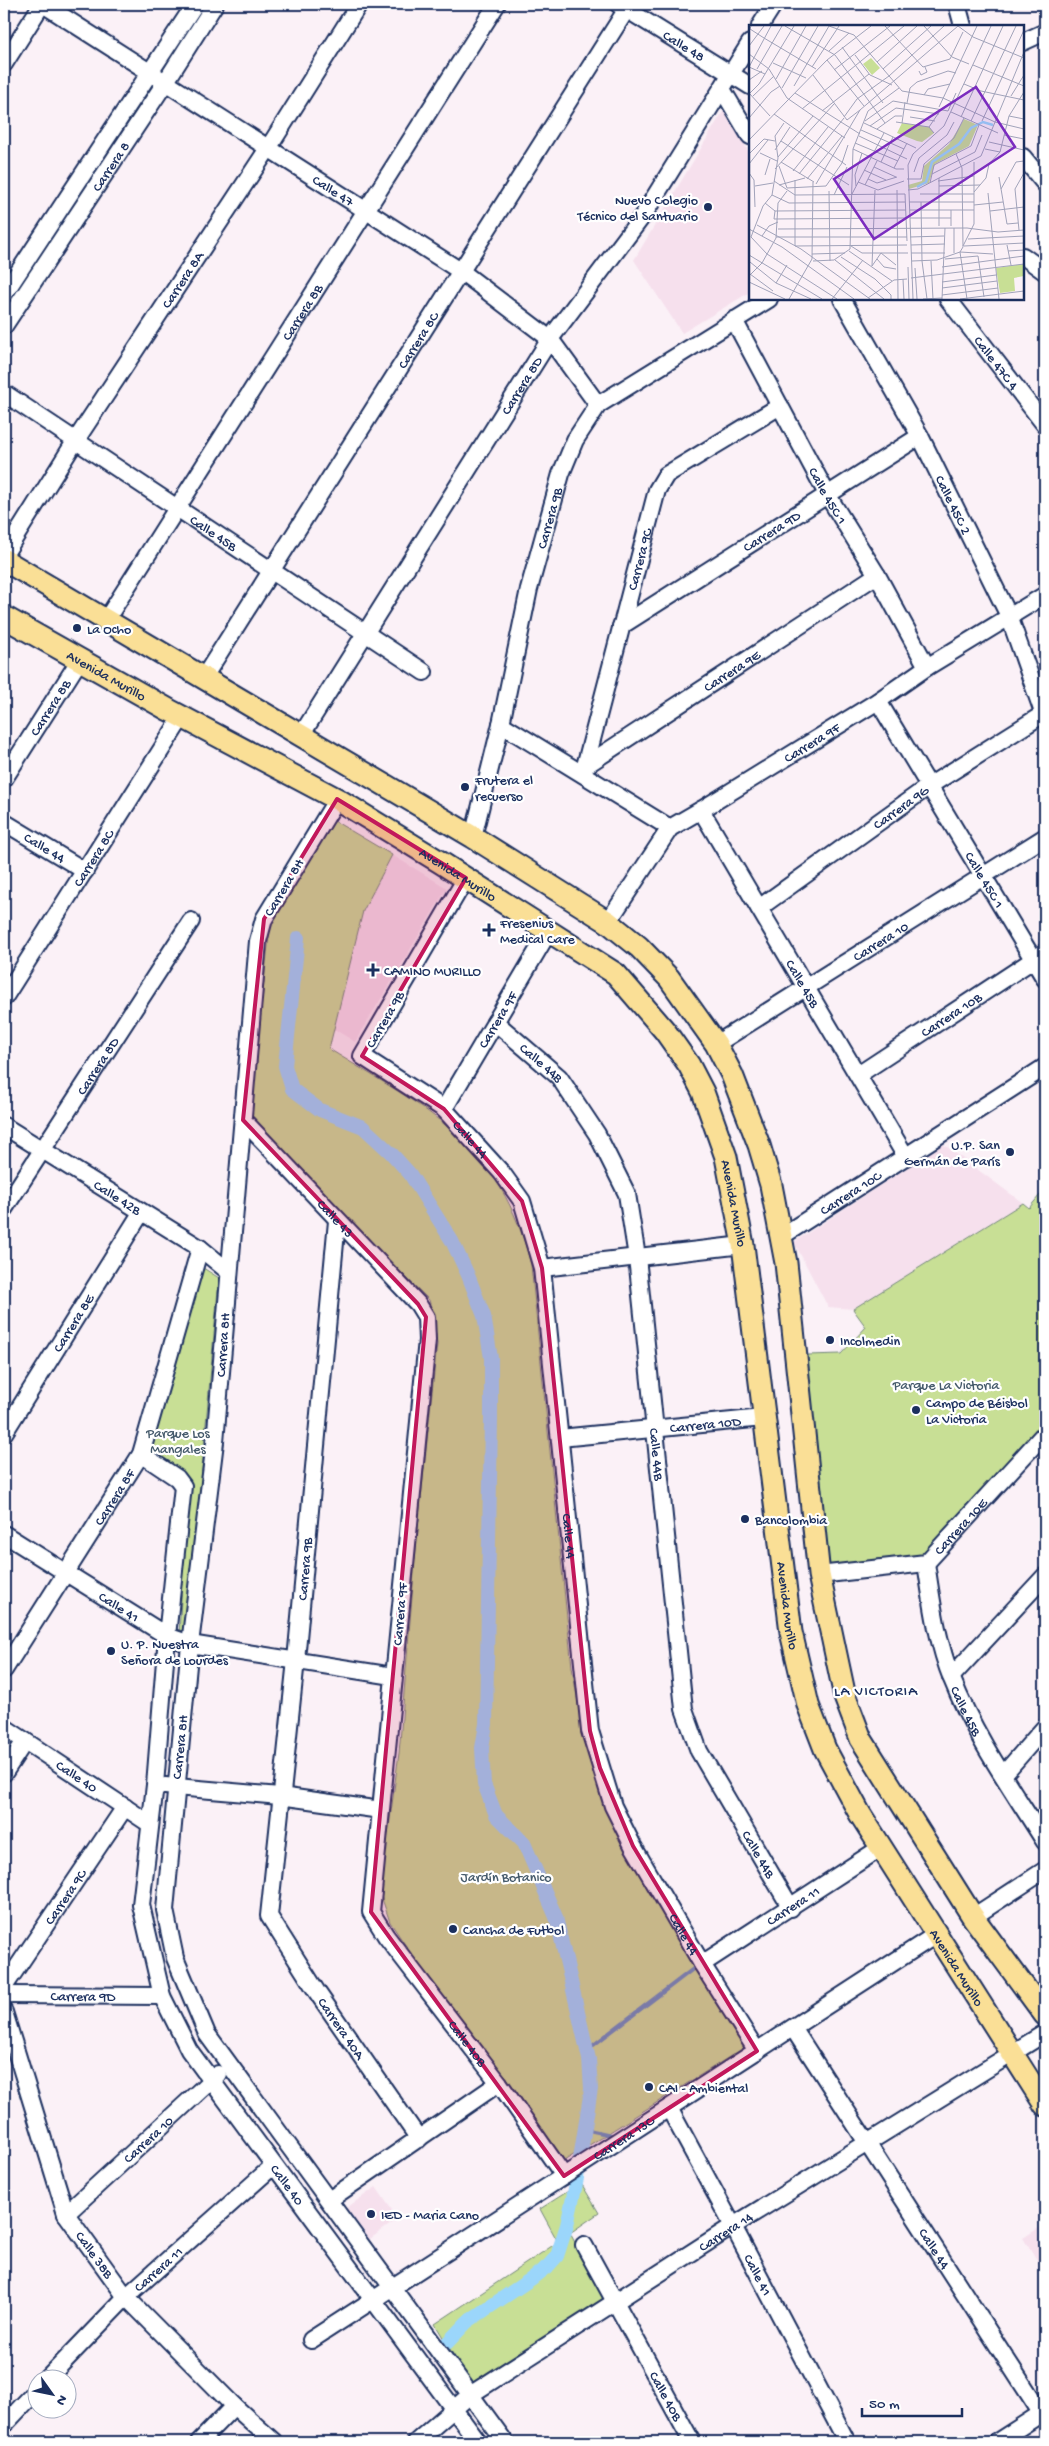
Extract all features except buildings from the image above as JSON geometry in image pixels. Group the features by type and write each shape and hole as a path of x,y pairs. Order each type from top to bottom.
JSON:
{"main road":[{"path":"4,560 473,836 608,922 639,947 669,978 716,1044 732,1075 759,1145 782,1236 819,1575 851,1718 861,1739 973,1917 1045,2015"},
{"name":"Avenida Murillo","path":"4,616 79,661 337,799 466,878 616,974 642,1001 689,1066 707,1101 726,1157 743,1245 791,1632 808,1704 825,1749 860,1814 1045,2105"}],"street":[{"path":"4,64 43,4"},
{"name":"Calle 47","path":"43,4 165,83 367,209 462,272 550,339 598,405"},
{"name":"Carrera 8","path":"4,294 151,74 195,4"},
{"name":"Carrera 8","path":"4,326 215,4"},
{"name":"Carrera 8A","path":"4,555 76,440 269,147 359,4"},
{"name":"Carrera 8B","path":"106,620 497,4"},
{"path":"761,25 774,4"},
{"path":"958,4 963,25"},
{"name":"Calle 48","path":"625,5 749,85"},
{"name":"Carrera 8C","path":"204,677 270,570 462,272 625,5"},
{"path":"1024,42 1045,32"},
{"name":"Carrera 8D","path":"302,734 550,339 644,214 749,45"},
{"path":"722,89 749,134"},
{"path":"1024,158 1045,184"},
{"path":"1024,257 1045,272"},
{"name":"Carrera 9B","path":"473,836 501,724 529,589 561,474 575,440 598,405 767,300"},
{"name":"Calle 45C 2","path":"843,300 920,436 1009,616 1044,715"},
{"name":"Calle 47C 4","path":"949,300 1045,425"},
{"name":"Calle 45C 1","path":"734,320 828,496 877,575 927,667"},
{"name":"Calle 45B","path":"4,393 424,672"},
{"name":"Carrera 9C","path":"584,770 657,490 666,474 780,406"},
{"name":"Carrera 9D","path":"621,626 920,436"},
{"name":"Carrera 9E","path":"584,770 877,575"},
{"name":"Carrera 9F","path":"608,922 670,828 878,701 927,667 1045,595"},
{"name":"Carrera 8B","path":"4,779 79,661"},
{"name":"Calle 45C 1","path":"878,701 983,876 1040,956 1045,979"},
{"name":"Carrera 9G","path":"759,908 929,786 1044,715"},
{"name":"Carrera 8C","path":"4,998 182,717"},
{"path":"501,724 584,770 670,828"},
{"name":"Carrera 8H","path":"165,1910 175,1787 190,1644 215,1442 228,1272 258,941 264,919 337,799"},
{"name":"Calle 45B","path":"702,810 906,1157"},
{"name":"Calle 44","path":"4,822 85,870"},
{"name":"Carrera 10","path":"716,1044 1045,838"},
{"name":"Carrera 9B","path":"362,1056 466,878"},
{"name":"Carrera 8D","path":"4,1209 191,921"},
{"name":"Carrera 9F","path":"444,1109 549,931"},
{"name":"Carrera 10B","path":"858,1075 1040,956"},
{"name":"Calle 44B","path":"495,1022 559,1078 596,1134 626,1194 637,1257 684,1709 699,1751 790,1908"},
{"name":"Calle 44","path":"362,1056 444,1109 502,1173 522,1201 542,1268 590,1731 600,1768 614,1806 633,1846 702,1964 757,2051"},
{"name":"Carrera 10C","path":"782,1236 1045,1067"},
{"name":"Calle 43","path":"243,1120 418,1304 426,1317"},
{"name":"Calle 42B","path":"4,1126 200,1248 228,1272"},
{"name":"Carrera 8E","path":"4,1433 141,1213"},
{"name":"Carrera 9B","path":"269,1916 280,1796 296,1660 337,1221"},
{"path":"542,1268 743,1245"},
{"name":"Carrera 8F","path":"4,1670 141,1454 200,1248"},
{"name":"Carrera 9F","path":"371,1912 427,1340 426,1317"},
{"name":"Carrera 10D","path":"560,1438 763,1418"},
{"name":"Carrera 10E","path":"819,1575 926,1563 1045,1433"},
{"name":"Carrera 8H","path":"141,1454 178,1478 183,1486 167,1636 155,1785 141,1905"},
{"name":"Calle 41","path":"4,1534 167,1636 190,1644 393,1676"},
{"name":"Calle 45B","path":"926,1563 936,1623 951,1677 972,1724 1045,1842"},
{"path":"951,1677 1045,1576"},
{"name":"Calle 40","path":"4,1727 150,1824"},
{"path":"1003,1775 1045,1727"},
{"path":"4,1773 24,1740"},
{"path":"155,1785 280,1796 381,1810"},
{"name":"Carrera 9C","path":"4,1987 125,1806"},
{"name":"Carrera 11","path":"702,1964 882,1848"},
{"path":"973,1917 1045,1870"},
{"name":"Calle 40","path":"141,1905 162,1996 189,2050 478,2442"},
{"name":"Calle 40","path":"165,1910 178,1965 207,2034 505,2442"},
{"name":"Calle 40B","path":"371,1912 386,1936 499,2083 572,2171"},
{"name":"Carrera 40A","path":"269,1916 317,1992 419,2139"},
{"name":"Carrera 13C","path":"311,2340 937,1934"},
{"name":"Carrera 9D","path":"4,1994 162,1996"},
{"name":"Calle 38B","path":"4,2012 66,2214 126,2297 234,2406 274,2442"},
{"name":"Calle 44","path":"793,2028 1044,2414"},
{"name":"Carrera 14","path":"416,2442 470,2395 734,2226 1045,2033"},
{"name":"Carrera 10","path":"66,2214 229,2064"},
{"path":"329,2200 499,2083"},
{"name":"Calle 41","path":"669,2108 734,2226 847,2442"},
{"name":"Carrera 11","path":"58,2368 126,2297 273,2166"},
{"name":"Calle 40B","path":"584,2245 692,2442"},
{"path":"4,2425 28,2400"},
{"path":"199,2442 234,2406"},
{"path":"997,2442 1044,2414"}],"highlighted area":[{"path":"337,799 466,878 362,1056 444,1109 522,1201 542,1268 590,1731 600,1768 633,1846 757,2051 564,2176 371,1912 426,1317 418,1304 243,1120 264,919"}],"shaded area":[{"name":"Nuevo Colegio Técnico del Santuario","path":"724,110 749,152 749,293 682,333 634,260"},
{"name":"CAMINO MURILLO","path":"392,855 447,888 355,1042 334,1029 363,911"},
{"path":"943,1144 1023,1203 853,1309 828,1307 794,1242"},
{"name":"IED - Maria Cano","path":"376,2187 398,2219 367,2241 345,2209"},
{"path":"1045,2224 1045,2274 1023,2238"}],"green space":[{"name":"Jardín Botanico","path":"331,819 392,855 363,911 329,1049 398,1091 429,1112 456,1134 480,1159 501,1188 518,1223 531,1265 572,1667 582,1727 598,1784 745,2047 564,2161 420,1967 390,1922 380,1893 399,1753 417,1537 437,1344 434,1319 429,1300 249,1121 270,927 277,909"},
{"name":"Parque La Victoria","path":"1045,1189 1045,1422 925,1557 822,1569 808,1355 841,1354 866,1327 853,1309 1023,1203 1029,1208"},
{"name":"Parque Los Mangales","path":"200,1266 219,1278 187,1636 179,1636 187,1487 147,1453"},
{"path":"581,2183 599,2213 570,2233 605,2300 472,2386 435,2324 558,2242 540,2209"}],"waterway":[{"path":"298,938 285,1066 292,1089 320,1110 363,1127 410,1174 452,1241 484,1316 491,1358 486,1724 482,1748 484,1784 496,1815 524,1843 556,1917 589,2059 591,2089 576,2184 567,2225 557,2256 531,2279 467,2322 447,2343"},
{"path":"587,2050 697,1966"},
{"path":"584,2129 616,2136"}],"place":[{"name":"Nuevo Colegio Técnico del Santuario","path":"708,207"},
{"name":"La Ocho","path":"77,628"},
{"name":"Frutera el recuerso","path":"465,787"},
{"name":"Fresenius Medical Care","path":"489,930"},
{"name":"CAMINO MURILLO","path":"373,970"},
{"name":"U.P. San Germán de París","path":"1010,1152"},
{"name":"Incolmedin","path":"830,1340"},
{"name":"Campo de Béisbol La Victoria","path":"916,1410"},
{"name":"Bancolombia","path":"745,1519"},
{"name":"U. P. Nuestra Señora de Lourdes","path":"111,1651"},
{"name":"Cancha de Futbol","path":"453,1929"},
{"name":"CAI - Ambiental","path":"649,2087"},
{"name":"IED - Maria Cano","path":"371,2214"}],"district":[{"name":"LA VICTORIA","path":"876,1690"}]}
